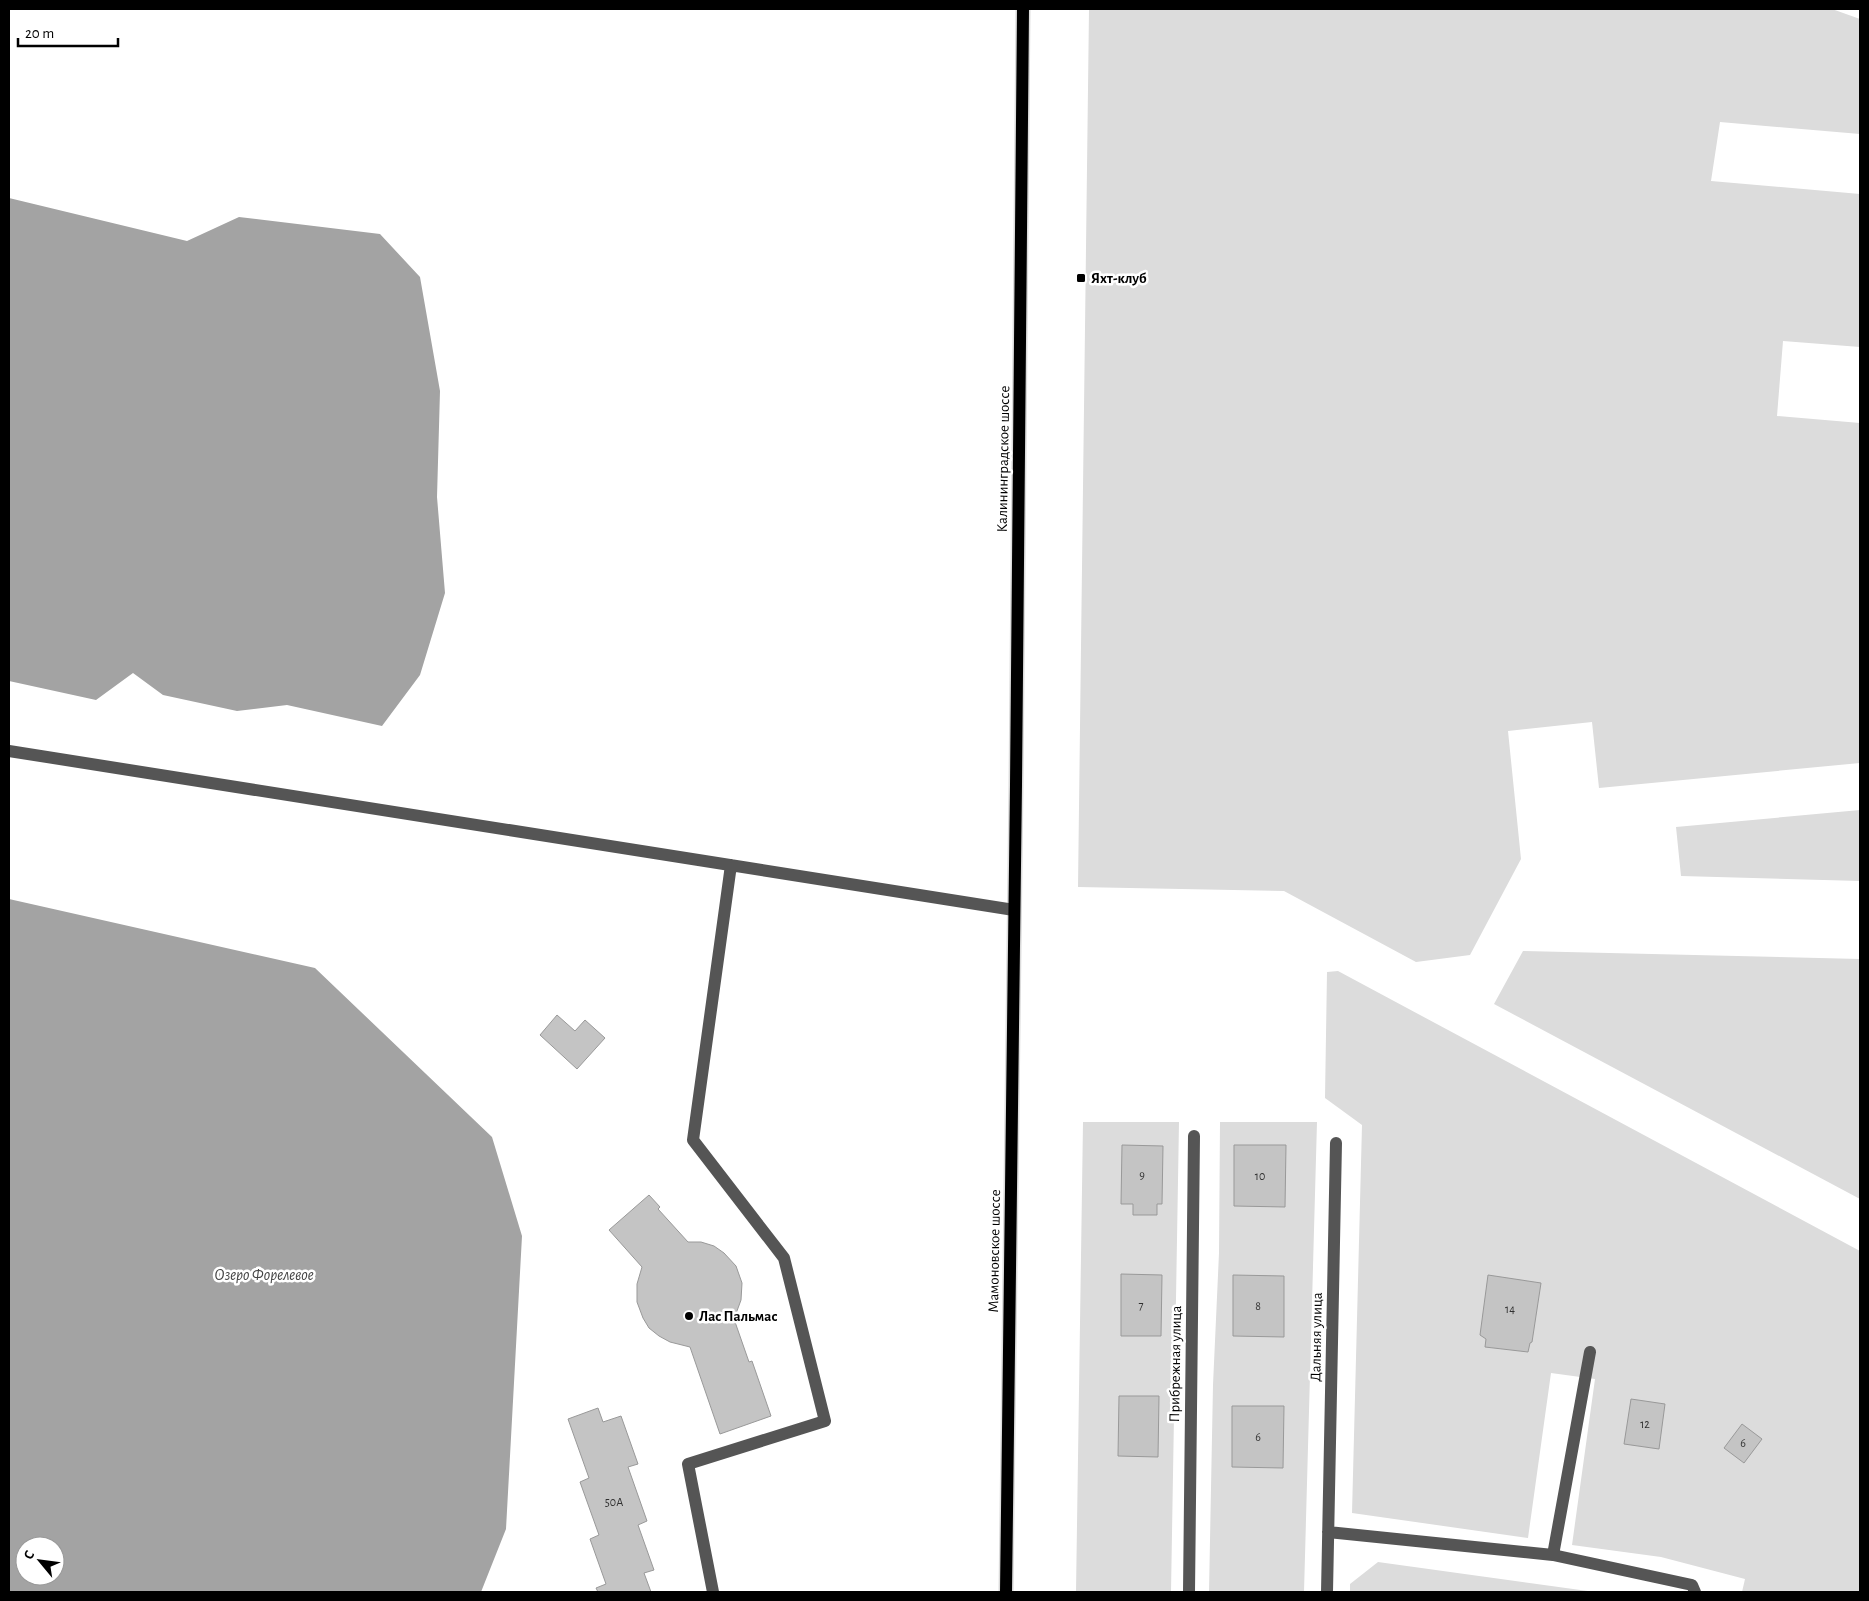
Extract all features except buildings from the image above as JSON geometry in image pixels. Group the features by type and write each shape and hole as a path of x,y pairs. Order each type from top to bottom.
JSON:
{"main road":[{"name":"Калининградское шоссе","path":"1014,910 1023,9"},
{"name":"Мамоновское шоссе","path":"1006,1592 1014,910"}],"street":[{"path":"9,751 1014,910"},
{"path":"713,1592 688,1464 825,1421 784,1258 693,1140 731,865"},
{"name":"Прибрежная улица","path":"1189,1592 1194,1136"},
{"name":"Дальняя улица","path":"1327,1592 1336,1143"},
{"path":"1553,1555 1590,1352"},
{"path":"1328,1532 1553,1555 1692,1585 1694,1592"}],"shaded area":[{"path":"1089,9 1832,9 1860,19 1860,134 1720,122 1711,181 1860,194 1860,347 1783,341 1777,416 1860,423 1860,763 1599,788 1592,722 1508,731 1521,859 1470,955 1416,962 1284,891 1078,887"},
{"path":"1860,810 1860,881 1681,876 1676,827"},
{"path":"1523,951 1860,959 1860,1199 1494,1004"},
{"path":"1338,971 1860,1251 1860,1592 1742,1592 1745,1579 1661,1557 1572,1545 1595,1379 1551,1373 1528,1538 1352,1513 1362,1125 1325,1098 1327,972"},
{"path":"1083,1122 1179,1122 1171,1592 1076,1592"},
{"path":"1220,1122 1317,1122 1304,1592 1209,1592 1213,1385 1219,1253"},
{"path":"1378,1562 1595,1592 1350,1592 1350,1584"}],"water":[{"path":"9,198 187,241 239,217 380,234 420,277 440,391 437,497 445,593 420,675 382,726 287,705 237,711 163,695 133,673 96,700 9,681"},
{"name":"Озеро Форелевое","path":"9,899 315,968 492,1137 522,1236 506,1529 481,1592 9,1592"}],"place":[{"name":"Яхт-клуб","path":"1081,278"},
{"name":"Лас Пальмас","path":"689,1316"}]}
